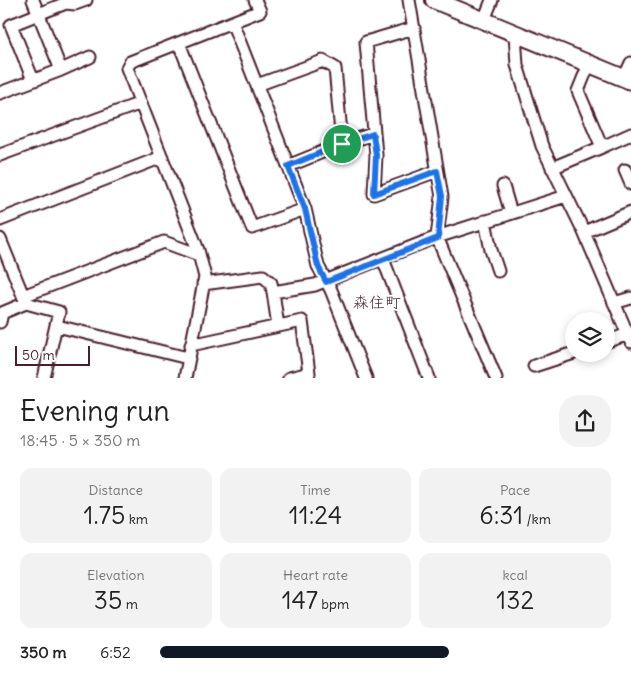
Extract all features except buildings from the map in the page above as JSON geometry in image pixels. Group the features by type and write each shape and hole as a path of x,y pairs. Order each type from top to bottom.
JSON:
{"street":[{"path":"33,0 60,70"},
{"path":"33,80 5,27 66,3 75,4 86,0"},
{"path":"185,378 205,277 199,255 127,68 130,62 260,11 255,0"},
{"path":"409,0 442,196 438,238 496,378"},
{"path":"434,0 589,64 629,74"},
{"path":"484,20 492,0"},
{"path":"232,22 305,209 318,266 331,290 366,378"},
{"path":"414,28 366,42 376,155 374,194 437,171"},
{"path":"515,34 517,65 542,146 584,232 630,338 615,340"},
{"path":"179,43 252,228 305,209"},
{"path":"0,93 90,57"},
{"path":"257,85 324,61 335,68 342,144"},
{"path":"589,64 578,91 602,147"},
{"path":"0,155 140,103"},
{"path":"288,166 342,144 373,134"},
{"path":"552,168 631,134"},
{"path":"0,220 162,157"},
{"path":"625,170 631,184"},
{"path":"503,186 512,213"},
{"path":"273,292 326,282 485,221 566,196"},
{"path":"584,232 631,212"},
{"path":"485,221 498,271"},
{"path":"0,239 5,265 25,299 59,312 44,378"},
{"path":"0,322 2,313 25,299 164,242 199,255"},
{"path":"383,259 429,378"},
{"path":"204,284 263,276 271,283 278,326"},
{"path":"614,303 631,298"},
{"path":"191,345 302,321 309,373 289,378"},
{"path":"57,326 188,358"},
{"path":"534,366 565,356"}],"district":[{"name":"森住町","path":"377,302"}],"route":[{"path":"373,134 376,155 374,194 437,171 442,196 438,238 326,282 318,266 305,209 288,166 342,144 373,134"}]}
